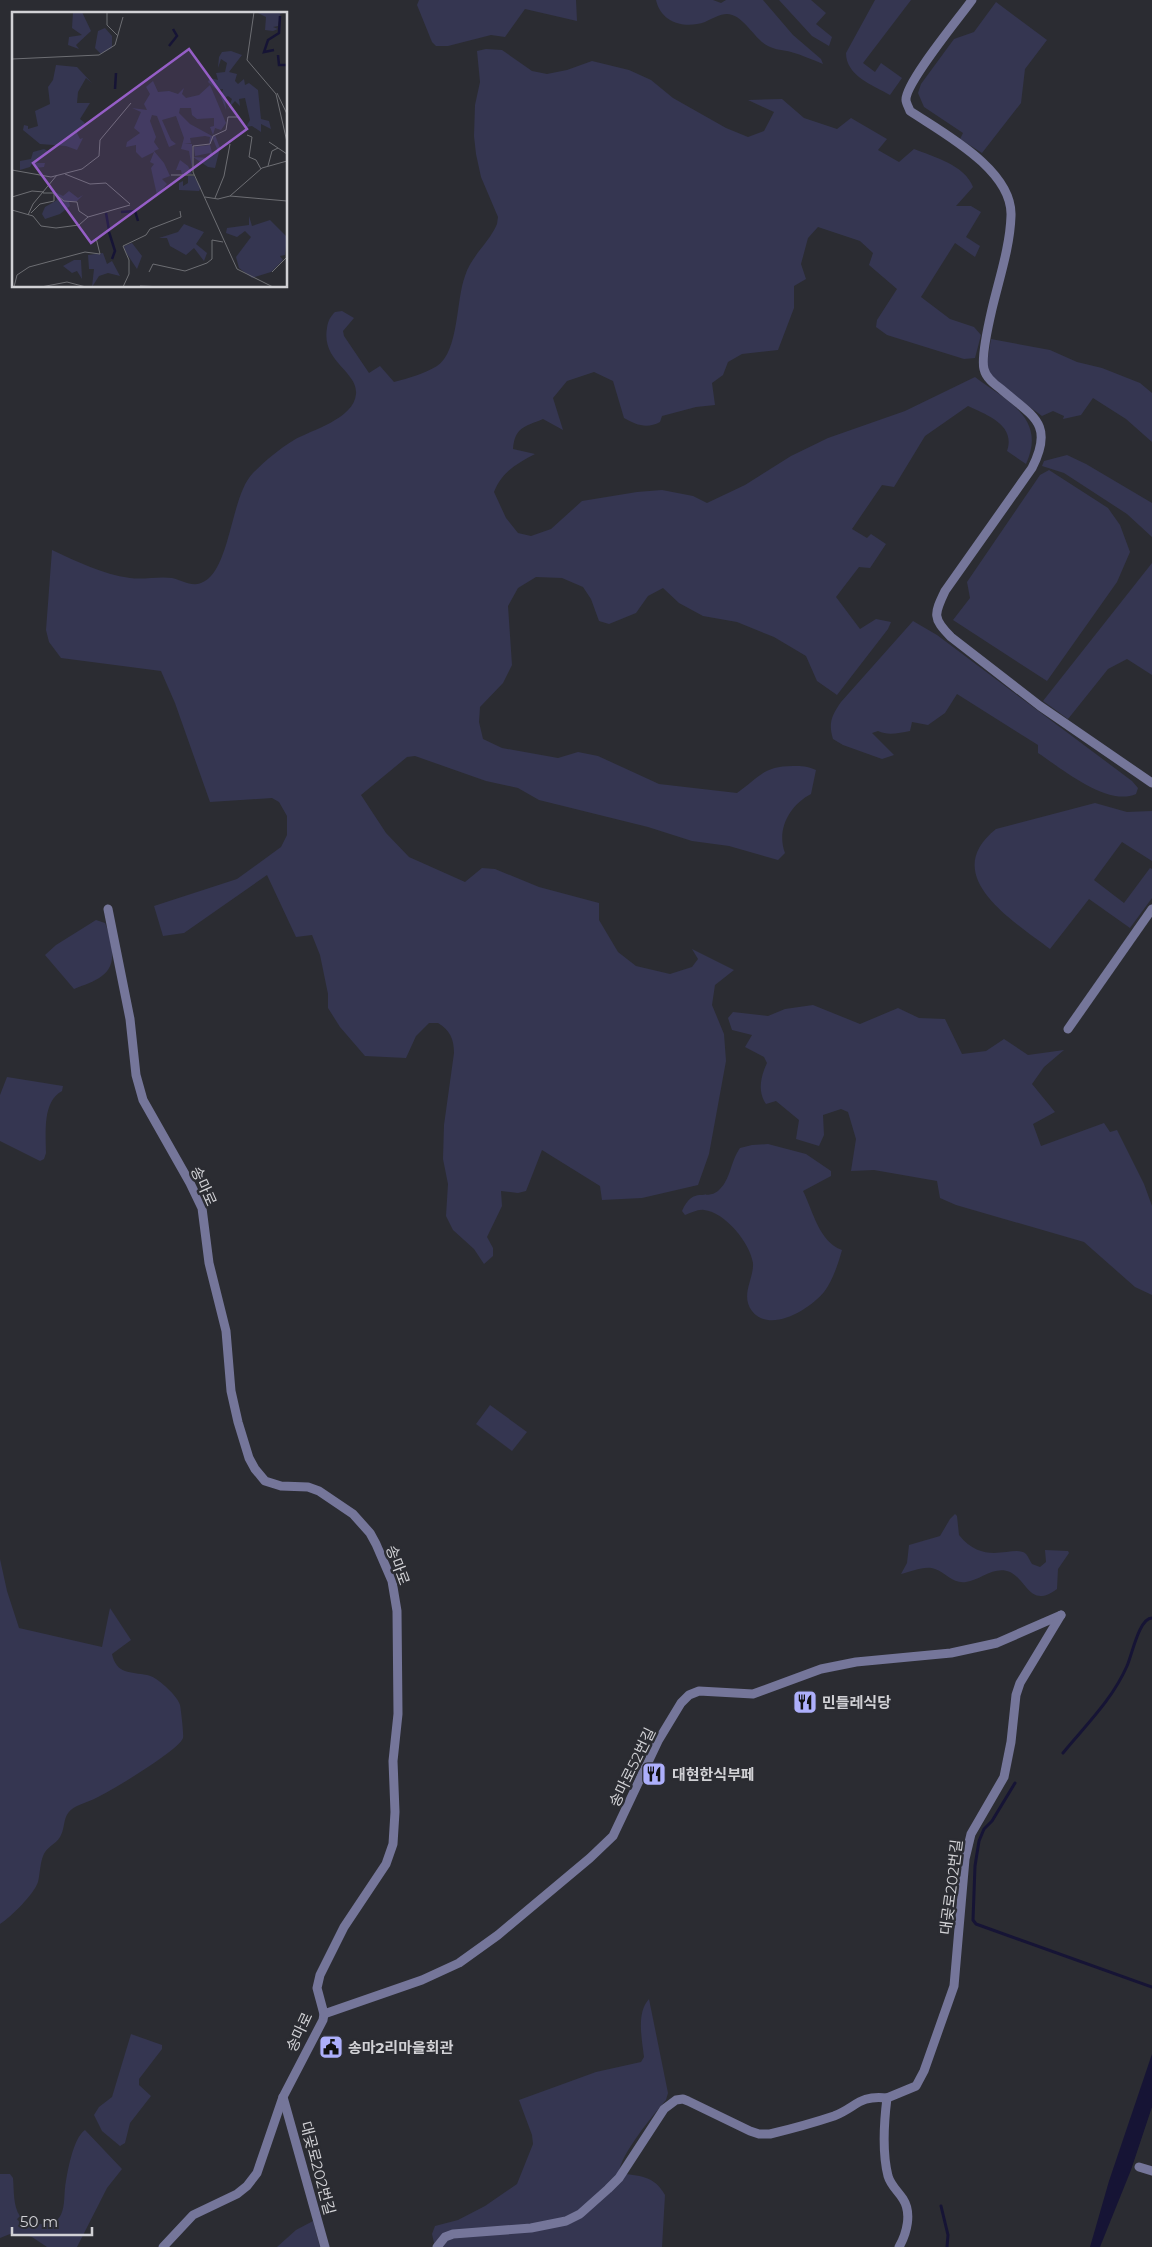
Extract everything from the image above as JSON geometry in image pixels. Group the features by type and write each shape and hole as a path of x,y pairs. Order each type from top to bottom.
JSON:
{"street":[{"path":"972,0 929,57 910,87 906,100 910,111 975,156 999,180 1010,203 1012,216 988,329 984,369 992,382 1034,415 1041,433 1042,449 1032,468 945,591 936,611 937,624 1040,706 1152,783"},
{"name":"송마로","path":"108,909 130,1019 136,1075 143,1100 202,1208 209,1263 226,1331 231,1392 249,1458 255,1470 265,1481 281,1486 308,1487 318,1491 352,1514 370,1533 385,1560 392,1581 397,1611 398,1714 393,1761 395,1812 393,1844 386,1864 344,1927 320,1975 317,1988 324,2014 320,2026 283,2097 257,2173 247,2186 236,2194 193,2215 163,2247"},
{"path":"1068,1029 1152,910"},
{"name":"송마로52번길","path":"324,2014 422,1980 460,1963 595,1854 613,1836 658,1741 689,1695 699,1691 753,1694 799,1676 830,1667 856,1662 951,1653 997,1643 1061,1615"},
{"name":"대곶로202번길","path":"437,2247 446,2237 453,2234 531,2228 566,2221 580,2214 608,2190 618,2178 652,2125 670,2103 683,2099 750,2131 759,2134 770,2134 837,2115 862,2099 873,2096 887,2098 916,2086 924,2071 954,1986 965,1859 971,1834 1004,1776 1011,1742 1016,1695 1020,1683 1061,1615"},
{"name":"대곶로202번길","path":"283,2097 325,2247"},
{"path":"887,2098 885,2127 888,2175 892,2186 906,2206 908,2218 907,2228 899,2247"},
{"path":"1140,2167 1152,2171"}],"shaded area":[{"path":"419,0 576,0 577,21 525,9 505,37 491,35 448,46 436,46 432,42 417,5"},
{"path":"656,0 713,0 721,3 726,0 763,0 793,35 821,59 823,64 795,53 768,46 733,15 721,15 705,22 690,25 675,22 663,14"},
{"path":"779,0 811,0 826,13 816,24 832,37 829,46 812,36"},
{"path":"875,0 911,0 863,63 875,72 881,63 902,78 890,95 855,74 847,61 846,53"},
{"path":"996,2 1047,40 1025,69 1021,103 982,153 960,139 963,133 924,107 918,93 921,84 954,39 974,32"},
{"path":"486,49 502,50 532,71 547,74 567,70 592,61 629,70 651,80 673,98 726,128 748,137 764,131 774,112 748,100 782,99 804,118 837,129 851,118 887,139 878,150 899,162 914,149 956,167 969,179 973,187 956,206 971,206 981,212 966,237 980,246 975,257 955,243 921,297 950,319 974,327 981,335 975,358 964,359 887,335 876,327 877,320 897,289 869,265 873,253 860,241 818,227 808,238 801,264 806,279 794,286 794,308 778,350 742,354 728,362 723,375 712,383 715,405 696,407 662,416 660,422 646,426 633,423 624,418 613,381 594,372 567,381 553,398 563,430 543,419 518,432 513,449 535,454 510,469 501,479 494,492 506,518 518,533 531,536 551,529 582,501 637,492 662,490 693,496 707,503 745,485 791,456 828,438 905,411 975,377 1011,403 1020,412 1028,423 1031,434 1031,448 1026,464 1007,451 1009,442 1007,434 998,422 968,406 925,436 894,487 882,485 852,529 867,538 871,534 886,544 870,568 859,567 836,597 860,629 876,619 891,622 888,629 837,695 817,681 806,656 774,637 737,622 703,616 679,603 663,588 648,596 636,613 609,624 599,621 591,599 583,587 562,578 536,577 518,588 508,606 512,665 503,683 480,707 479,722 483,739 502,748 558,758 578,752 598,756 659,784 737,793 768,770 799,766 816,770 811,794 797,804 787,819 782,835 785,853 778,860 729,846 692,841 648,827 539,800 518,788 486,781 415,756 407,757 361,795 386,833 409,857 465,882 482,868 495,869 539,887 599,903 599,920 618,952 636,966 670,974 692,967 698,959 692,949 734,970 715,985 712,1005 724,1034 726,1061 709,1154 698,1185 642,1198 602,1200 600,1186 542,1150 526,1191 518,1193 501,1191 502,1206 487,1237 493,1248 493,1256 484,1264 474,1249 453,1230 446,1216 448,1184 443,1159 444,1125 454,1053 452,1039 448,1032 438,1023 429,1023 416,1036 406,1058 365,1056 340,1027 328,1008 328,994 320,955 312,935 296,937 267,875 184,933 163,936 154,906 237,879 281,847 287,835 287,816 279,802 272,798 210,802 175,703 161,671 61,658 49,642 46,630 52,550 100,571 130,578 162,577 197,584 211,576 219,564 225,549 239,498 245,484 253,473 283,447 331,423 348,410 353,403 356,394 355,386 334,358 327,340 328,323 335,312 342,311 354,318 343,331 344,336 369,373 380,366 394,382 427,371 437,366 444,359 453,337 465,276 471,262 494,231 498,217 481,177 474,136 475,105 480,82 477,51"},
{"path":"991,339 1050,350 1077,362 1102,368 1140,383 1152,393 1152,442 1126,419 1093,398 1081,415 1063,419 1064,416 1053,411 1042,416 1000,385 986,369"},
{"path":"1067,455 1086,464 1152,503 1152,537 1127,514 1064,473 1042,466 1044,461"},
{"path":"1049,470 1108,508 1120,525 1130,552 1117,582 1047,681 953,620 970,598 967,582 1040,475"},
{"path":"1152,563 1152,675 1127,659 1108,669 1068,719 1043,701"},
{"path":"913,621 937,635 1132,781 1138,788 1136,794 1124,797 1112,795 1098,791 1085,784 1038,753 1038,745 957,694 945,713 928,725 912,722 910,731 894,734 878,731 872,733 894,755 882,759 843,745 833,739 832,719 841,702"},
{"path":"1095,803 1127,812 1152,811 1152,861 1122,842 1094,880 1124,903 1150,868 1152,869 1152,898 1130,928 1089,899 1050,949 1002,912 988,896 978,881 975,864 980,847 996,829"},
{"path":"96,920 105,923 108,930 112,950 110,966 107,972 96,980 74,989 45,955 56,945"},
{"path":"813,1005 860,1024 898,1008 919,1018 945,1019 962,1054 986,1051 1004,1039 1028,1055 1064,1050 1044,1067 1032,1084 1055,1112 1033,1124 1041,1146 1104,1123 1110,1132 1117,1130 1144,1184 1152,1206 1152,1295 1135,1287 1084,1242 956,1205 940,1198 937,1181 874,1170 851,1171 856,1139 848,1112 841,1109 823,1115 824,1135 819,1146 796,1139 799,1120 776,1101 766,1104 763,1099 761,1083 767,1063 764,1057 745,1047 752,1035 732,1030 728,1018 733,1012 768,1016 785,1009"},
{"path":"7,1077 63,1086 62,1091 56,1096 48,1110 46,1119 46,1153 44,1159 40,1161 0,1141 0,1095"},
{"path":"768,1144 806,1154 831,1171 831,1176 803,1191 822,1233 834,1246 842,1250 830,1282 818,1299 800,1312 779,1320 769,1320 760,1317 752,1311 747,1299 753,1269 751,1255 742,1238 728,1222 712,1212 704,1210 685,1215 682,1211 691,1198 713,1194 722,1187 726,1182 740,1148"},
{"path":"490,1405 527,1432 512,1451 476,1424"},
{"path":"955,1514 957,1516 959,1535 969,1545 979,1550 989,1553 1021,1551 1026,1554 1032,1564 1040,1567 1046,1562 1045,1550 1068,1551 1069,1553 1058,1569 1057,1589 1041,1596 1035,1595 1016,1576 1004,1570 999,1570 966,1582 953,1580 931,1568 922,1568 901,1574 907,1563 909,1545 940,1536"},
{"path":"0,1559 7,1591 19,1628 102,1647 110,1608 131,1640 112,1654 114,1661 125,1671 151,1676 171,1692 180,1705 183,1738 179,1744 144,1770 69,1812 60,1837 46,1850 43,1856 36,1887 22,1905 0,1924"},
{"path":"649,1999 668,2093 666,2100 631,2146 619,2173 651,2180 661,2188 665,2195 662,2247 435,2247 432,2234 435,2226 458,2220 485,2206 517,2184 533,2144 532,2135 519,2100 596,2072 641,2062 644,2057 641,2034 642,2011"},
{"path":"131,2034 162,2045 162,2049 139,2079 139,2085 151,2096 130,2123 125,2143 120,2146 102,2131 94,2115 99,2107 112,2097"},
{"path":"1152,2054 1152,2107 1131,2170 1100,2247 1090,2247 1109,2181"},
{"path":"85,2130 122,2169 107,2188 77,2247 47,2247 32,2237 20,2234 10,2234 0,2238 0,2174 10,2174 13,2178 15,2203 20,2216 24,2220 38,2224 55,2221 59,2218 64,2203 71,2156 77,2140"},
{"path":"313,2221 320,2247 277,2247 296,2230"}],"waterway":[{"path":"1063,1753 1114,1690 1127,1666 1136,1638 1143,1624 1152,1618"},
{"path":"1015,1783 992,1821 984,1829 979,1841 975,1866 973,1920 976,1924 1152,1987"},
{"path":"941,2206 948,2235 947,2247"}],"place":[{"name":"민들레식당","path":"805,1702"},
{"name":"대현한식부페","path":"654,1774"},
{"name":"송마2리마을회관","path":"331,2047"}]}
